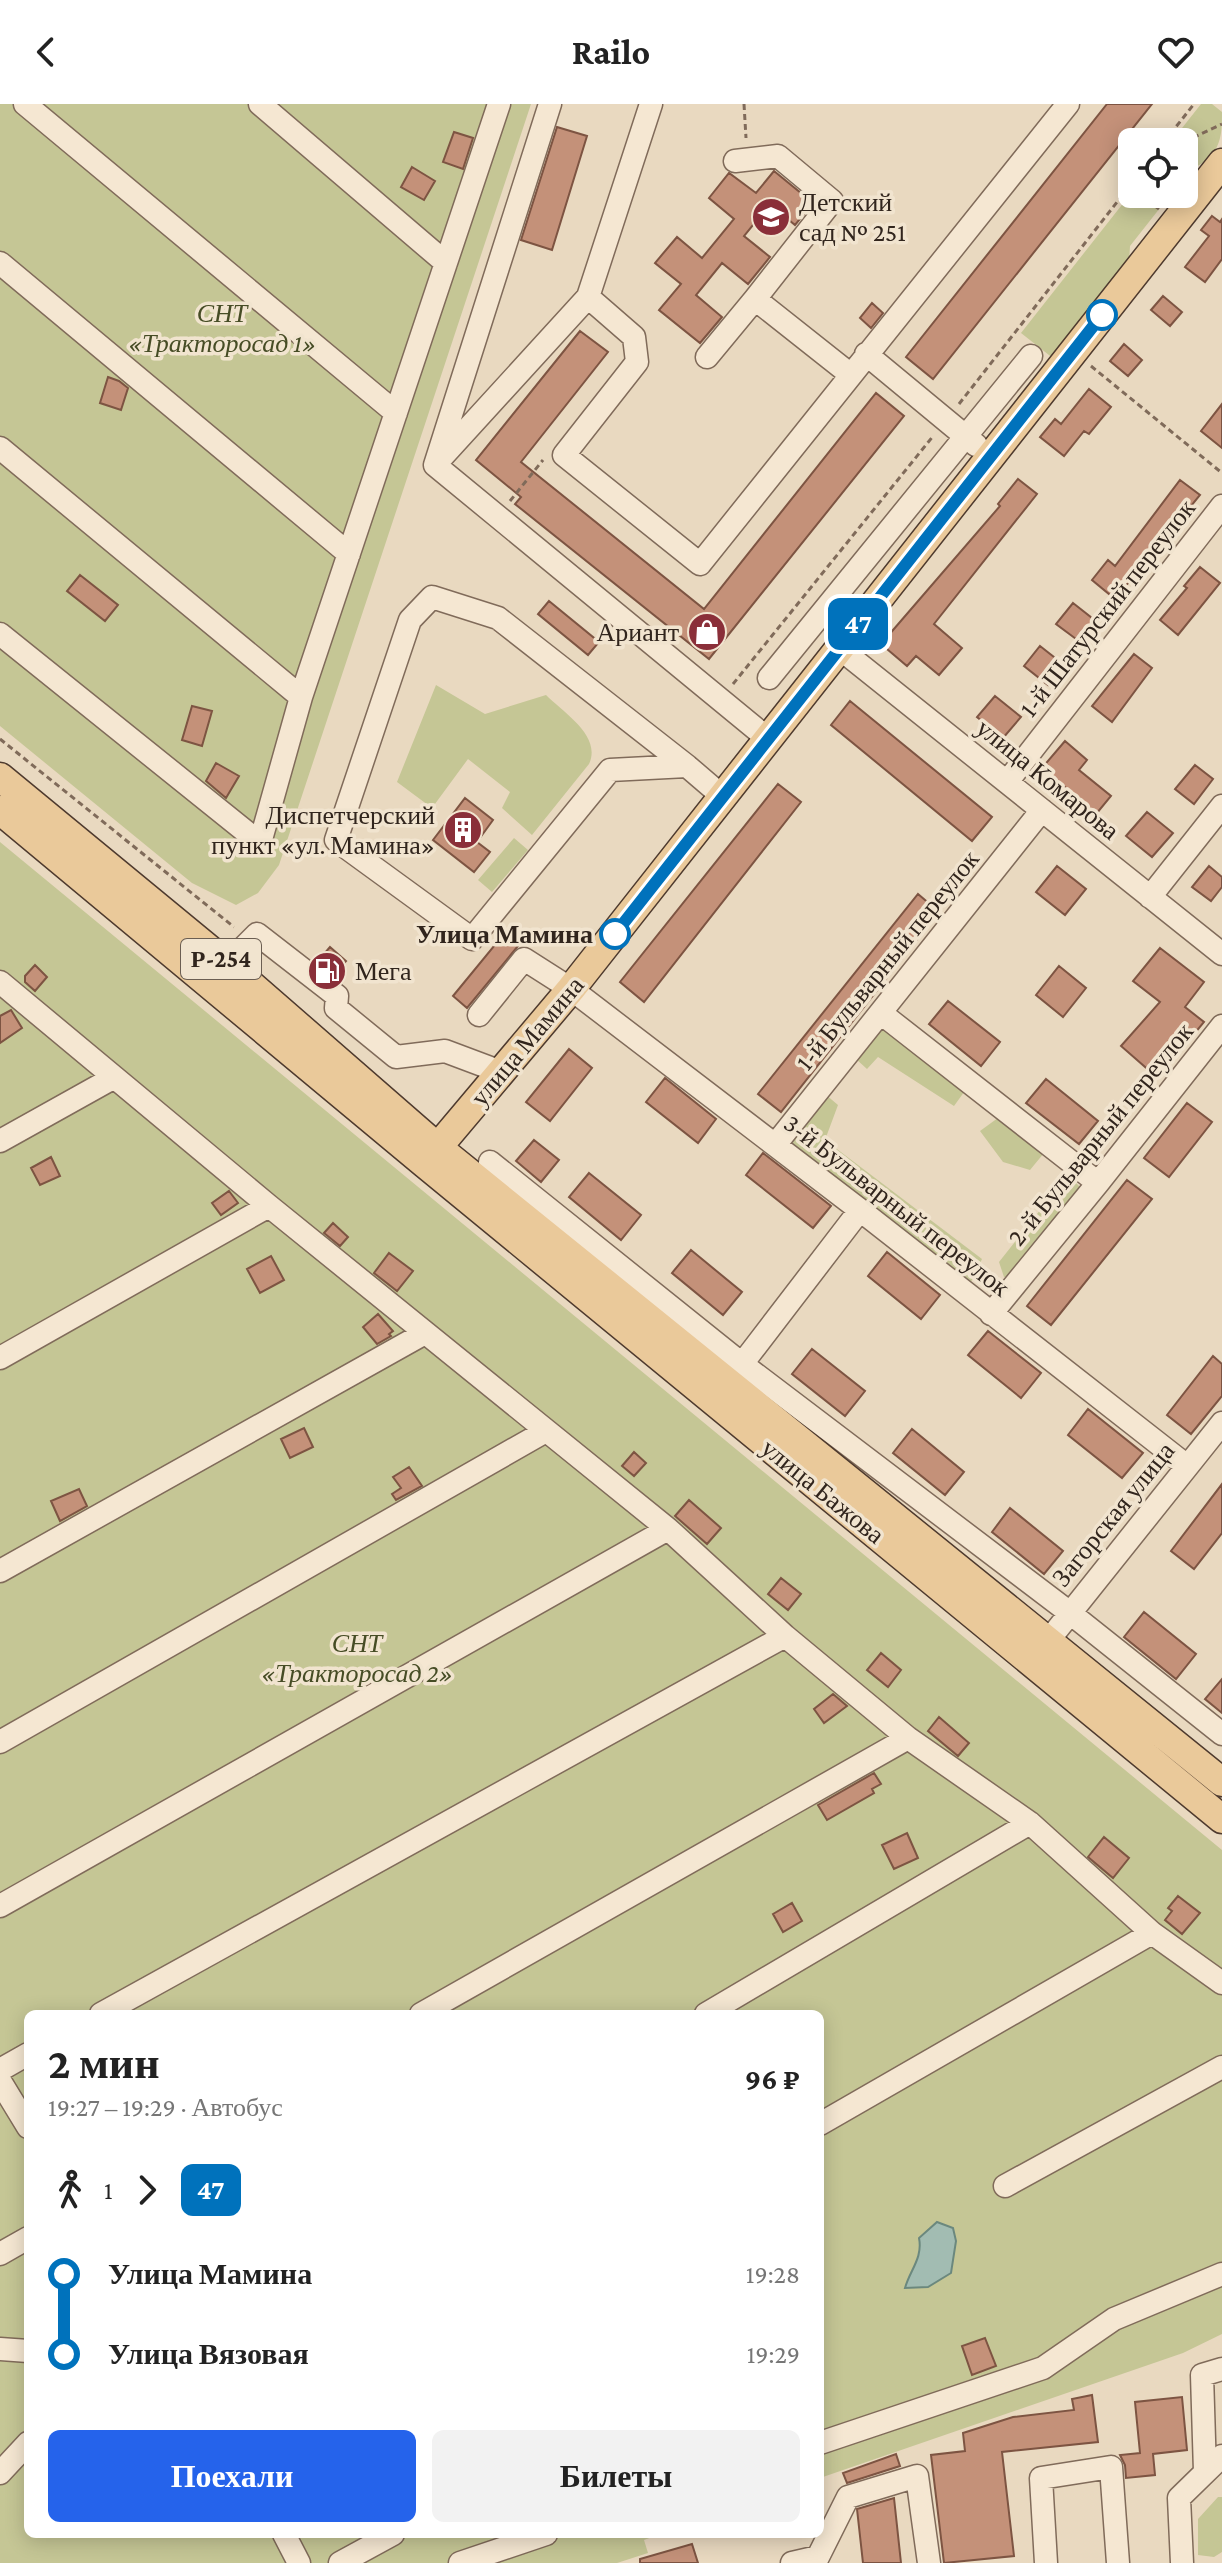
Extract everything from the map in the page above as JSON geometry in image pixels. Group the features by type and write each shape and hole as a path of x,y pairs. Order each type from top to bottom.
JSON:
{"main road":[{"name":"улица Мамина","path":"430,1155 571,989 1222,163"},
{"name":"Р-254","path":"0,777 227,964 430,1155"},
{"name":"Р-254","path":"0,810 430,1155"},
{"name":"улица Бажова","path":"430,1155 1048,1641 1222,1782"},
{"name":"улица Бажова","path":"430,1155 1222,1819"}],"street":[{"path":"25,104 396,413"},
{"path":"260,104 446,263"},
{"path":"0,634 260,843 301,697 499,104"},
{"path":"435,465 550,104"},
{"path":"435,465 588,297 651,104"},
{"path":"588,297 634,337 637,362 564,455 700,564 1068,104"},
{"path":"707,357 832,201 778,156 735,161"},
{"path":"0,263 349,554"},
{"path":"755,299 851,375"},
{"path":"866,354 990,456"},
{"path":"769,678 1031,356"},
{"path":"0,448 301,697"},
{"path":"435,465 767,738"},
{"name":"1-й Шатурский переулок","path":"1007,782 1222,506"},
{"path":"687,766 610,770 472,939 336,840 410,620 432,597 498,618 687,766 722,796"},
{"name":"улица Комарова","path":"839,648 1222,954"},
{"path":"1150,897 1222,806"},
{"name":"1-й Бульварный переулок","path":"775,1145 1042,810"},
{"path":"227,964 257,934 337,996 336,1008 396,1057 445,1051 501,1072"},
{"name":"3-й Бульварный переулок","path":"479,1015 524,959 571,989 1187,1466"},
{"path":"0,982 269,1206 668,1529 785,1636 908,1738 1030,1823 1152,1933 1222,1983"},
{"path":"882,1014 1098,1183"},
{"name":"2-й Бульварный переулок","path":"991,1314 1222,1026"},
{"path":"0,1141 113,1078"},
{"path":"490,1162 742,1364 1070,1613 1222,1734"},
{"path":"0,1358 269,1206"},
{"path":"742,1364 860,1210"},
{"path":"0,1571 425,1333"},
{"name":"Загорская улица","path":"1048,1641 1222,1423"},
{"path":"0,1742 546,1431"},
{"path":"0,1906 668,1529"},
{"path":"108,2010 785,1636"},
{"path":"428,2010 908,1738"},
{"path":"713,2010 1030,1823"},
{"path":"824,2122 1152,1933"},
{"path":"0,2070 24,2056"},
{"path":"1005,2186 1222,2067"},
{"path":"0,2081 24,2120"},
{"path":"0,2254 24,2240"},
{"path":"824,2442 1043,2368 1114,2319 1222,2274"},
{"path":"0,2349 24,2351"},
{"path":"1205,2472 1202,2375 1222,2369"},
{"path":"0,2473 24,2447"},
{"path":"1182,2563 1179,2498 1222,2456"},
{"path":"1046,2563 1041,2478 1111,2467 1118,2563"},
{"path":"792,2563 818,2557 848,2497 917,2476 929,2563"},
{"path":"286,2538 299,2563"},
{"path":"340,2563 386,2538"},
{"path":"460,2563 534,2538"}],"path":[{"path":"744,104 746,139"},
{"path":"1175,128 1194,104"},
{"path":"1198,135 1222,124"},
{"path":"721,700 1118,202"},
{"path":"1073,351 1222,473"},
{"path":"498,516 549,452 564,455"},
{"path":"0,739 251,940"}],"green space":[{"name":"СНТ «Тракторосад 1»","path":"0,104 531,104 279,865 258,893 236,905 192,883 0,726"},
{"path":"1201,104 1212,104 1222,112 1220,139 1215,151 1198,166 1198,128 1182,128"},
{"path":"1119,208 1160,208 1130,246 1129,263 1054,359 1021,333"},
{"path":"436,685 485,714 546,695 586,735 592,754 589,764 532,835 502,808 510,792 468,759 432,808 397,782"},
{"path":"514,838 528,850 492,892 478,880"},
{"name":"СНТ «Тракторосад 2»","path":"0,842 1222,1850 1222,2334 1183,2353 824,2477 824,2010 24,2010 24,2538 649,2538 644,2540 648,2553 617,2563 0,2563"},
{"path":"884,1024 967,1088 954,1106 878,1057 867,1069 856,1059"},
{"path":"825,1094 838,1105 825,1140 982,1259 970,1284 788,1145"},
{"path":"1002,1115 1044,1153 1030,1170 1003,1162 980,1131"},
{"path":"1068,1175 1084,1191 1017,1276 1004,1277 999,1262"},
{"path":"1218,2497 1222,2497 1222,2552 1214,2557 1198,2555 1198,2519"}],"shaded area":[{"path":"937,2222 953,2228 956,2241 951,2273 928,2287 905,2288 918,2258 919,2238"}],"building":[{"path":"1107,104 1152,104 1133,128 1118,128 1118,147 933,379 906,357"},
{"path":"557,127 587,136 552,250 521,240"},
{"path":"454,132 473,138 463,169 443,162"},
{"path":"412,167 435,181 424,200 401,187"},
{"path":"774,171 813,203 795,225 770,204 744,236 770,257 748,284 722,263 696,295 722,317 700,343 659,310 681,284 655,263 677,237 702,258 734,219 709,198 729,173 756,193"},
{"path":"1212,216 1220,222 1222,219 1222,259 1205,282 1185,267 1209,236 1201,230"},
{"path":"1163,296 1182,312 1170,326 1151,310"},
{"path":"872,303 883,313 871,328 860,318"},
{"path":"580,331 608,352 521,462 704,609 876,393 904,416 709,659 515,504 521,497 476,460"},
{"path":"1124,344 1142,360 1128,376 1110,361"},
{"path":"108,377 128,388 121,410 100,403"},
{"path":"1089,389 1111,407 1089,434 1084,431 1064,456 1040,437 1055,419 1061,424"},
{"path":"1222,404 1222,448 1201,431"},
{"path":"1018,479 1037,494 934,624 962,648 939,675 916,656 907,666 881,644 1000,506 998,504"},
{"path":"1180,480 1200,495 1115,599 1092,580 1108,560 1115,566"},
{"path":"1200,567 1220,583 1178,635 1160,620"},
{"path":"80,575 118,605 105,621 67,591"},
{"path":"549,601 599,642 588,655 538,614"},
{"path":"1073,603 1097,622 1080,642 1056,624"},
{"path":"1040,646 1064,665 1048,685 1024,666"},
{"path":"1134,654 1152,668 1112,722 1092,706"},
{"path":"995,696 1021,717 1003,738 977,717"},
{"path":"850,701 992,817 972,841 831,725"},
{"path":"192,706 212,711 202,746 182,740"},
{"path":"1065,741 1087,760 1079,770 1111,796 1092,819 1079,809 1084,803 1042,768"},
{"path":"216,763 239,776 226,798 206,781"},
{"path":"1195,765 1213,779 1194,804 1175,789"},
{"path":"778,784 801,802 644,1002 620,982"},
{"name":"Диспетчерский пункт «ул. Мамина»","path":"465,798 493,820 477,842 490,852 474,872 433,840"},
{"path":"1147,812 1173,833 1152,857 1126,836"},
{"path":"1057,866 1086,889 1065,915 1036,892"},
{"path":"1209,866 1222,877 1222,887 1211,901 1192,887"},
{"path":"918,894 939,912 781,1112 758,1094"},
{"path":"503,935 518,946 467,1008 453,996"},
{"path":"330,947 346,961 333,975 317,962"},
{"path":"1160,948 1204,982 1185,1007 1204,1022 1195,1033 1189,1029 1152,1073 1121,1046 1160,1002 1133,981"},
{"path":"35,965 47,977 35,991 25,982 25,976"},
{"path":"1059,966 1086,988 1063,1017 1036,995"},
{"path":"948,1001 1000,1042 981,1066 929,1024"},
{"path":"11,1010 22,1028 0,1043 0,1016"},
{"path":"569,1049 592,1068 550,1121 526,1102"},
{"path":"665,1078 716,1119 698,1143 646,1102"},
{"path":"1046,1079 1098,1121 1079,1144 1026,1103"},
{"path":"1187,1103 1212,1122 1169,1177 1144,1158"},
{"path":"534,1140 559,1160 541,1182 516,1161"},
{"path":"763,1153 831,1206 813,1228 746,1175"},
{"path":"51,1157 60,1176 40,1185 31,1168"},
{"path":"589,1173 641,1215 621,1240 569,1197"},
{"path":"1127,1180 1152,1199 1051,1325 1027,1306"},
{"path":"229,1191 238,1203 221,1215 212,1203"},
{"path":"333,1223 348,1237 340,1246 324,1233"},
{"path":"691,1250 742,1292 723,1315 672,1273"},
{"path":"887,1252 940,1295 921,1319 868,1276"},
{"path":"389,1253 413,1271 397,1291 374,1273"},
{"path":"271,1256 284,1280 260,1293 247,1269"},
{"path":"378,1314 393,1331 389,1334 391,1336 377,1344 363,1327"},
{"path":"988,1331 1041,1373 1021,1398 968,1355"},
{"path":"812,1349 865,1391 845,1416 792,1374"},
{"path":"1213,1356 1222,1364 1222,1396 1191,1434 1167,1415"},
{"path":"1088,1409 1143,1453 1122,1478 1068,1435"},
{"path":"304,1428 313,1447 290,1458 281,1439"},
{"path":"912,1429 964,1472 945,1495 893,1453"},
{"path":"634,1452 646,1463 634,1476 622,1466"},
{"path":"409,1467 422,1486 396,1500 392,1494 401,1488 393,1477"},
{"path":"1222,1484 1222,1533 1194,1569 1171,1551"},
{"path":"79,1489 87,1506 60,1521 51,1501"},
{"path":"689,1500 721,1528 707,1544 675,1516"},
{"path":"1010,1508 1063,1551 1044,1574 992,1532"},
{"path":"781,1578 801,1594 788,1610 768,1594"},
{"path":"1144,1612 1196,1654 1176,1679 1124,1637"},
{"path":"881,1653 901,1670 888,1687 867,1670"},
{"path":"1222,1679 1222,1713 1205,1699"},
{"path":"833,1694 847,1706 824,1723 814,1709"},
{"path":"939,1717 969,1743 958,1756 928,1731"},
{"path":"874,1773 881,1784 872,1789 874,1793 827,1820 818,1805"},
{"path":"907,1833 918,1858 894,1869 882,1845"},
{"path":"1104,1837 1129,1858 1113,1878 1088,1857"},
{"path":"1178,1896 1200,1913 1182,1934 1165,1920 1172,1911 1168,1908"},
{"path":"792,1903 802,1921 783,1932 773,1914"},
{"path":"985,2338 996,2366 972,2375 962,2346"},
{"path":"1092,2395 1098,2442 1002,2452 1014,2556 944,2563 931,2455 965,2451 963,2433 1013,2417 1074,2410 1072,2399"},
{"path":"1182,2397 1187,2450 1153,2454 1155,2475 1126,2478 1120,2455 1140,2453 1135,2402"},
{"path":"896,2454 900,2466 847,2483 843,2473"},
{"path":"894,2498 901,2563 863,2563 857,2509"},
{"path":"692,2544 698,2563 640,2563 640,2559"}],"bus line":[{"name":"47","path":"615,934 1102,315"}],"place":[{"name":"Детский сад № 251","path":"771,217"},
{"name":"Ариант","path":"707,632"},
{"name":"Диспетчерский пункт «ул. Мамина»","path":"463,830"},
{"name":"Улица Мамина","path":"615,934"},
{"name":"Мега","path":"327,971"}]}
